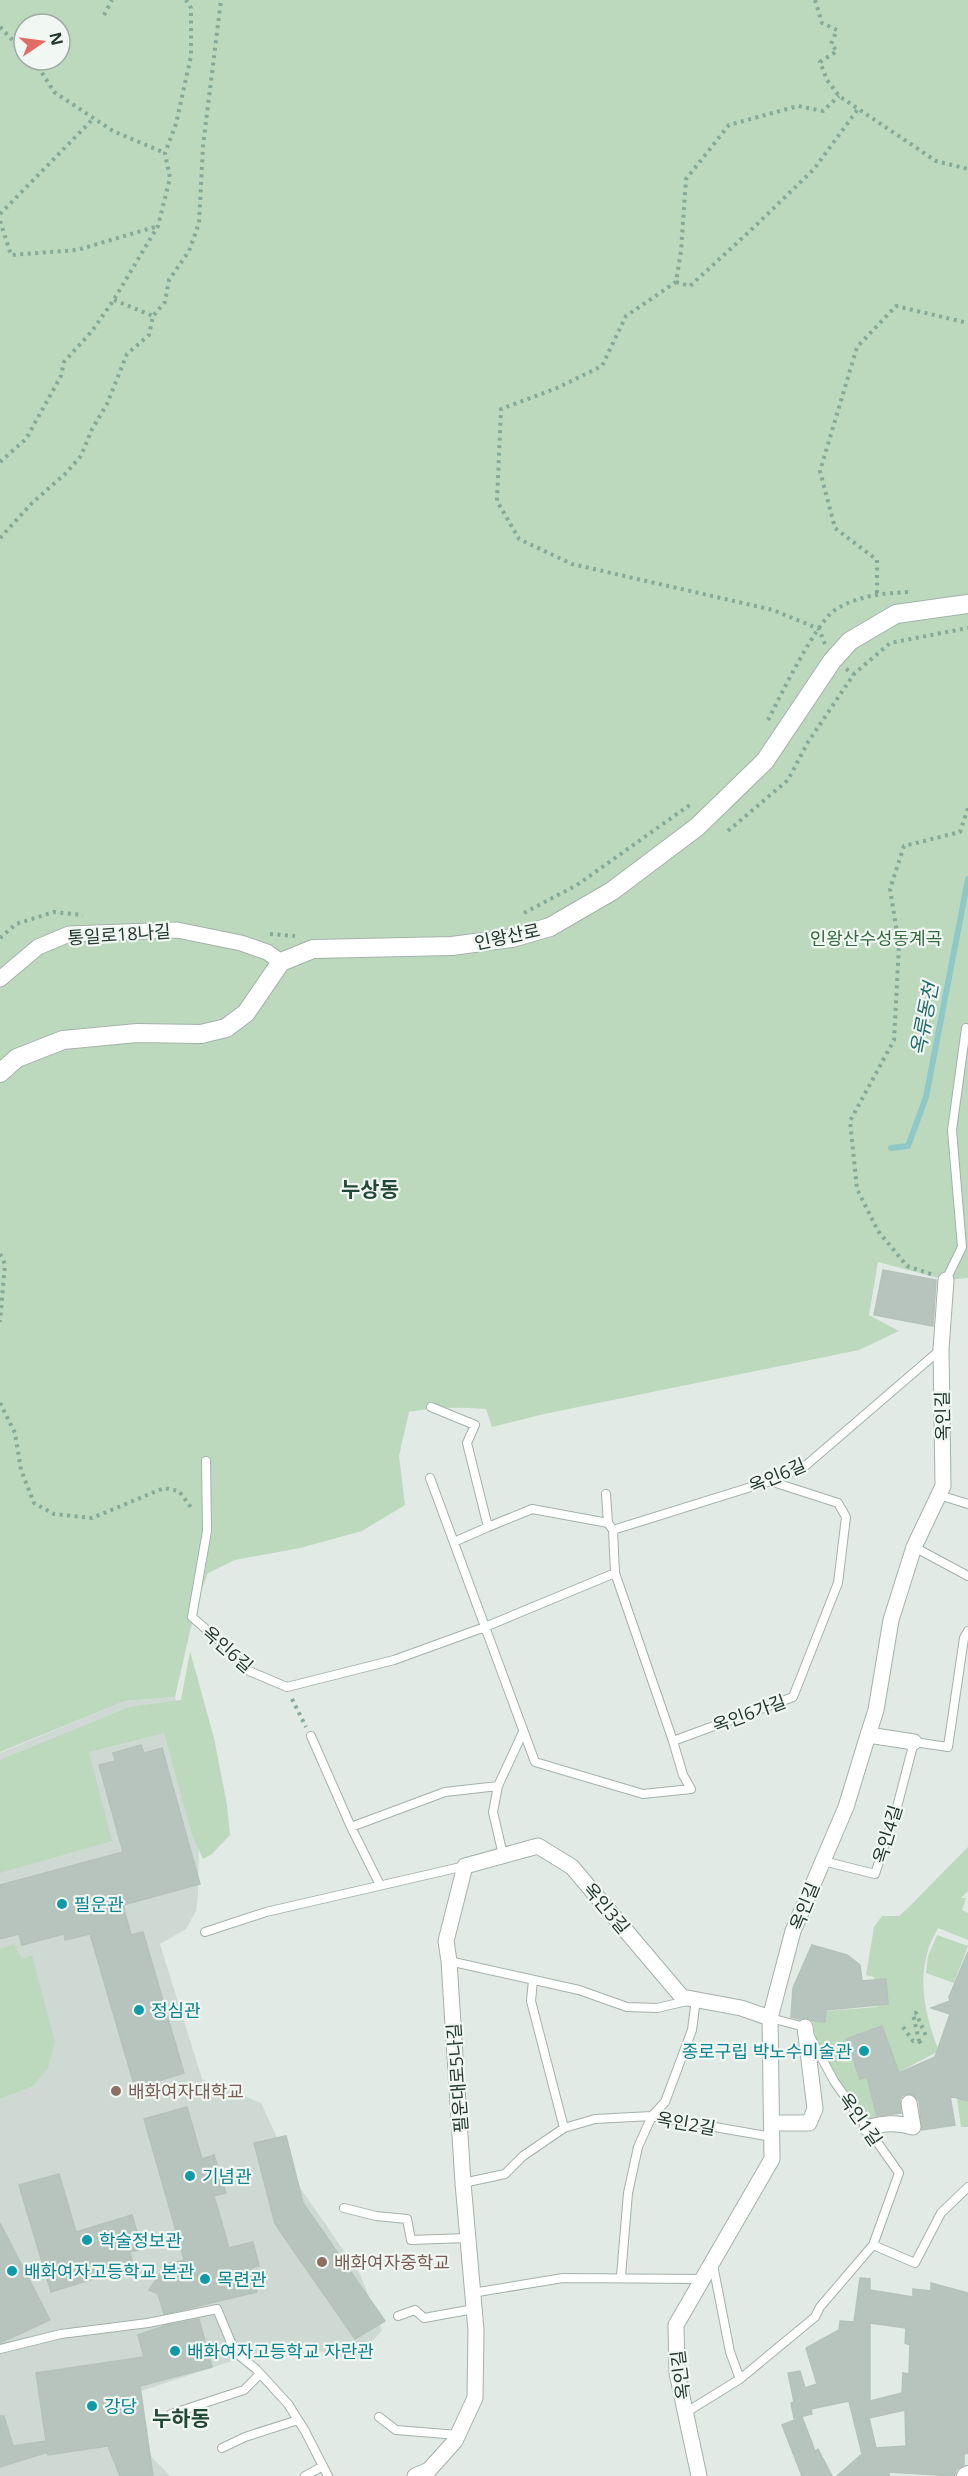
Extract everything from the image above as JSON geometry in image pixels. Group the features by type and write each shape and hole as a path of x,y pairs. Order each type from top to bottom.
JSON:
{"street":[{"name":"인왕산로","path":"281,962 313,949 452,946 512,938 550,927 612,891 698,827 765,761 832,661 850,641 896,614 968,604"},
{"name":"통일로18나길","path":"0,979 38,947 69,934 177,930 241,943 267,952 281,962"},
{"path":"0,1073 17,1058 63,1040 137,1033 201,1034 226,1028 246,1013 281,962"},
{"name":"옥인길","path":"699,2476 677,2373 676,2325 772,2159 770,2018 793,1931 846,1807 876,1710 891,1620 914,1547 943,1486 941,1349 946,1280"},
{"path":"868,1735 914,1742"},
{"name":"옥인3길","path":"465,1866 538,1846 572,1867 682,1997 741,2008 770,2018"},
{"name":"필운대로5나길","path":"415,2476 429,2470 458,2435 475,2398 476,2330 467,2238 446,1941 465,1866"},
{"path":"772,2130 809,2123 815,2109 805,2027"},
{"path":"867,2128 884,2123 913,2127 909,2103"}],"lane":[{"path":"946,1280 962,1247 952,1130 966,1028 968,1031"},
{"name":"옥인6길","path":"613,1530 770,1481 804,1467 941,1349"},
{"path":"431,1407 475,1425 466,1443 488,1527"},
{"name":"옥인6길","path":"206,1461 207,1530 192,1617 249,1671 287,1687"},
{"path":"430,1478 535,1762 643,1794 691,1789 683,1775 674,1741 615,1573 613,1530 608,1523 606,1494"},
{"name":"옥인6가길","path":"674,1741 793,1697 838,1582 846,1517 838,1503 770,1481"},
{"path":"939,1495 968,1503"},
{"path":"454,1542 532,1509 608,1523"},
{"path":"914,1547 968,1576"},
{"path":"287,1687 394,1660 485,1627 615,1573"},
{"path":"914,1742 948,1747 964,1638 968,1630"},
{"path":"503,1855 493,1812 498,1786 523,1732"},
{"path":"311,1736 380,1886"},
{"name":"옥인4길","path":"823,1861 875,1874 897,1807 914,1742"},
{"path":"351,1827 445,1792 498,1786"},
{"name":"옥인3길","path":"205,1932 266,1911 465,1866"},
{"name":"옥인3길","path":"449,1961 579,1990 627,2007 657,2008 696,1999"},
{"path":"533,1980 531,2001 564,2128"},
{"path":"621,2276 628,2193 638,2147 652,2116 665,2102 673,2082 692,2030 696,1999"},
{"path":"770,2018 805,2027"},
{"name":"옥인1길","path":"685,2413 740,2379 815,2317 820,2307 873,2245 899,2173 834,2081 805,2027"},
{"name":"옥인2길","path":"463,2183 505,2174 523,2156 564,2128 595,2119 652,2116 772,2130"},
{"path":"873,2245 915,2263 941,2213 968,2187"},
{"path":"344,2208 376,2216 407,2219 411,2240 467,2238"},
{"path":"712,2261 730,2352 740,2379"},
{"path":"472,2293 563,2278 621,2276 702,2279"},
{"path":"0,2349 62,2334 148,2323 217,2309 236,2352 288,2404 328,2476"},
{"path":"398,2316 415,2310 424,2318 474,2309"},
{"path":"171,2414 244,2390 260,2374"},
{"path":"379,2417 396,2430 458,2435"},
{"path":"222,2448 245,2437 298,2420"},
{"path":"304,2476 323,2466"}],"path":[{"path":"104,15 112,0"},
{"path":"0,462 26,438 61,376 64,362 92,332 158,226 170,178 165,153 176,124 191,56 191,8 186,0"},
{"path":"0,538 32,503 65,474 81,456 92,429 107,404 127,354 149,335 153,316 165,302 169,280 189,251 199,223 203,146 221,0"},
{"path":"816,0 822,23 837,30 831,44 837,51 820,62 827,80 839,96 936,161 968,169"},
{"path":"0,27 12,40"},
{"path":"42,72 54,92 93,119 114,131 165,153"},
{"path":"819,629 773,610 572,564 519,539 497,501 501,409 557,388 602,366 626,316 676,282 681,251 686,179 729,124 798,106 823,111 839,96"},
{"path":"676,282 690,286 750,231 814,169 858,109"},
{"path":"0,214 93,119"},
{"path":"0,221 11,255 77,250 158,226"},
{"path":"113,301 153,316"},
{"path":"877,593 877,560 835,528 820,471 857,347 896,306 968,323"},
{"path":"768,721 819,629 834,610 877,593 921,591"},
{"path":"728,831 788,780 808,742 854,674 891,643 968,628"},
{"path":"518,916 577,885 694,801"},
{"path":"946,1280 907,1266 878,1231 857,1189 850,1121 894,1040 899,945 890,889 904,846 960,832 968,808"},
{"path":"0,938 16,924 54,912 87,915"},
{"path":"266,933 300,936"},
{"path":"0,1254 5,1264 0,1322"},
{"path":"0,1403 15,1434 21,1470 34,1503 54,1514 92,1518 165,1488 179,1491 207,1530"},
{"path":"287,1687 311,1736"},
{"path":"923,2046 919,2041 913,2014 916,2013 926,2036"},
{"path":"903,2027 913,2042 919,2041"}],"shaded area":[{"name":"배화여자대학교","path":"175,1697 200,1793 198,1895 196,1911 186,1929 160,1944 202,2079 261,2103 301,2189 360,2274 382,2330 357,2360 307,2348 235,2360 141,2391 147,2452 170,2476 0,2476 0,1753 125,1701"}],"green space":[{"name":"인왕산수성동계곡","path":"0,0 968,0 968,1278 946,1280 878,1262 869,1315 899,1331 859,1350 544,1414 492,1427 486,1409 447,1408 409,1412 399,1456 405,1505 362,1531 300,1548 235,1560 208,1573 197,1601 175,1697 125,1701 0,1752"},
{"path":"190,1651 214,1738 227,1805 230,1835 212,1854 203,1859 192,1835 164,1733 89,1752 112,1841 0,1873 0,1760 129,1707 181,1700"},
{"path":"968,1847 968,1891 961,1898 966,1898 962,1910 968,1913 968,1940 938,1928 929,1947 924,1966 925,2003 939,2051 901,2071 901,2077 870,2088 878,2121 868,2125 823,2056 817,2041 814,2012 877,2007 874,1977 866,1975 874,1927 882,1916 899,1916"},
{"path":"937,1935 968,1946 954,1983 926,1973 928,1956"},
{"path":"14,1944 22,1959 32,1955 55,2042 48,2068 33,2086 0,2099 0,1949"},
{"path":"957,2098 968,2101 968,2127 961,2127"}],"building":[{"path":"883,1270 936,1280 933,1326 874,1315"},
{"path":"141,1745 144,1753 162,1748 200,1884 123,1905 131,1935 143,1932 184,2073 135,2088 90,1934 65,1940 64,1934 22,1945 19,1934 0,1939 0,1885 123,1852 99,1765 115,1761 113,1753"},
{"path":"812,1945 847,1955 860,1965 862,1981 886,1979 888,2004 826,2010 825,2022 791,2017 793,1988"},
{"path":"968,1952 968,2101 950,2096 955,2125 922,2130 919,2101 912,2094 903,2095 900,2099 901,2113 877,2116 867,2077 860,2079 846,2039 882,2026 899,2073 935,2057 950,2014 931,2008 950,2001 949,1997"},
{"path":"187,2107 202,2159 214,2155 226,2193 214,2196 229,2248 253,2242 259,2266 251,2268 257,2292 164,2314 158,2294 149,2290 167,2264 184,2260 180,2245 187,2235 178,2238 144,2119"},
{"name":"배화여자중학교","path":"286,2136 303,2203 385,2321 355,2339 275,2224 254,2143"},
{"name":"학술정보관","path":"59,2174 76,2232 132,2215 142,2249 130,2252 132,2260 119,2271 51,2292 19,2185"},
{"name":"배화여자고등학교 본관","path":"0,2223 50,2320 0,2343"},
{"path":"860,2278 870,2279 870,2290 913,2297 913,2289 931,2291 931,2283 968,2293 968,2453 964,2454 964,2465 957,2469 954,2476 889,2472 889,2476 837,2476 862,2454 849,2401 811,2409 812,2414 794,2418 791,2403 794,2402 788,2373 800,2371 805,2388 817,2384 806,2348 839,2330 840,2321 854,2322","holes":["870,2323 906,2328 905,2343 910,2345 909,2374 903,2373 902,2393 870,2401","905,2410 906,2446 876,2448 869,2418"]},
{"name":"강당","path":"199,2319 212,2367 140,2386 153,2476 120,2476 108,2446 48,2455 48,2452 0,2467 0,2416 4,2416 13,2446 46,2441 36,2373 144,2357 138,2335 167,2325"},
{"path":"802,2417 815,2451 818,2449 832,2476 802,2476 782,2425"}],"waterway":[{"name":"옥류동천","path":"891,1148 908,1146 926,1097 968,879"}],"place":[{"name":"필운관","path":"62,1904"},
{"name":"정심관","path":"139,2010"},
{"name":"종로구립 박노수미술관","path":"864,2051"},
{"name":"배화여자대학교","path":"116,2091"},
{"name":"기념관","path":"190,2176"},
{"name":"학술정보관","path":"87,2240"},
{"name":"배화여자중학교","path":"322,2262"},
{"name":"배화여자고등학교 본관","path":"12,2271"},
{"name":"목련관","path":"205,2279"},
{"name":"배화여자고등학교 자란관","path":"175,2351"},
{"name":"강당","path":"92,2406"}],"district":[{"name":"누상동","path":"370,1189"},
{"name":"누하동","path":"181,2418"}]}
